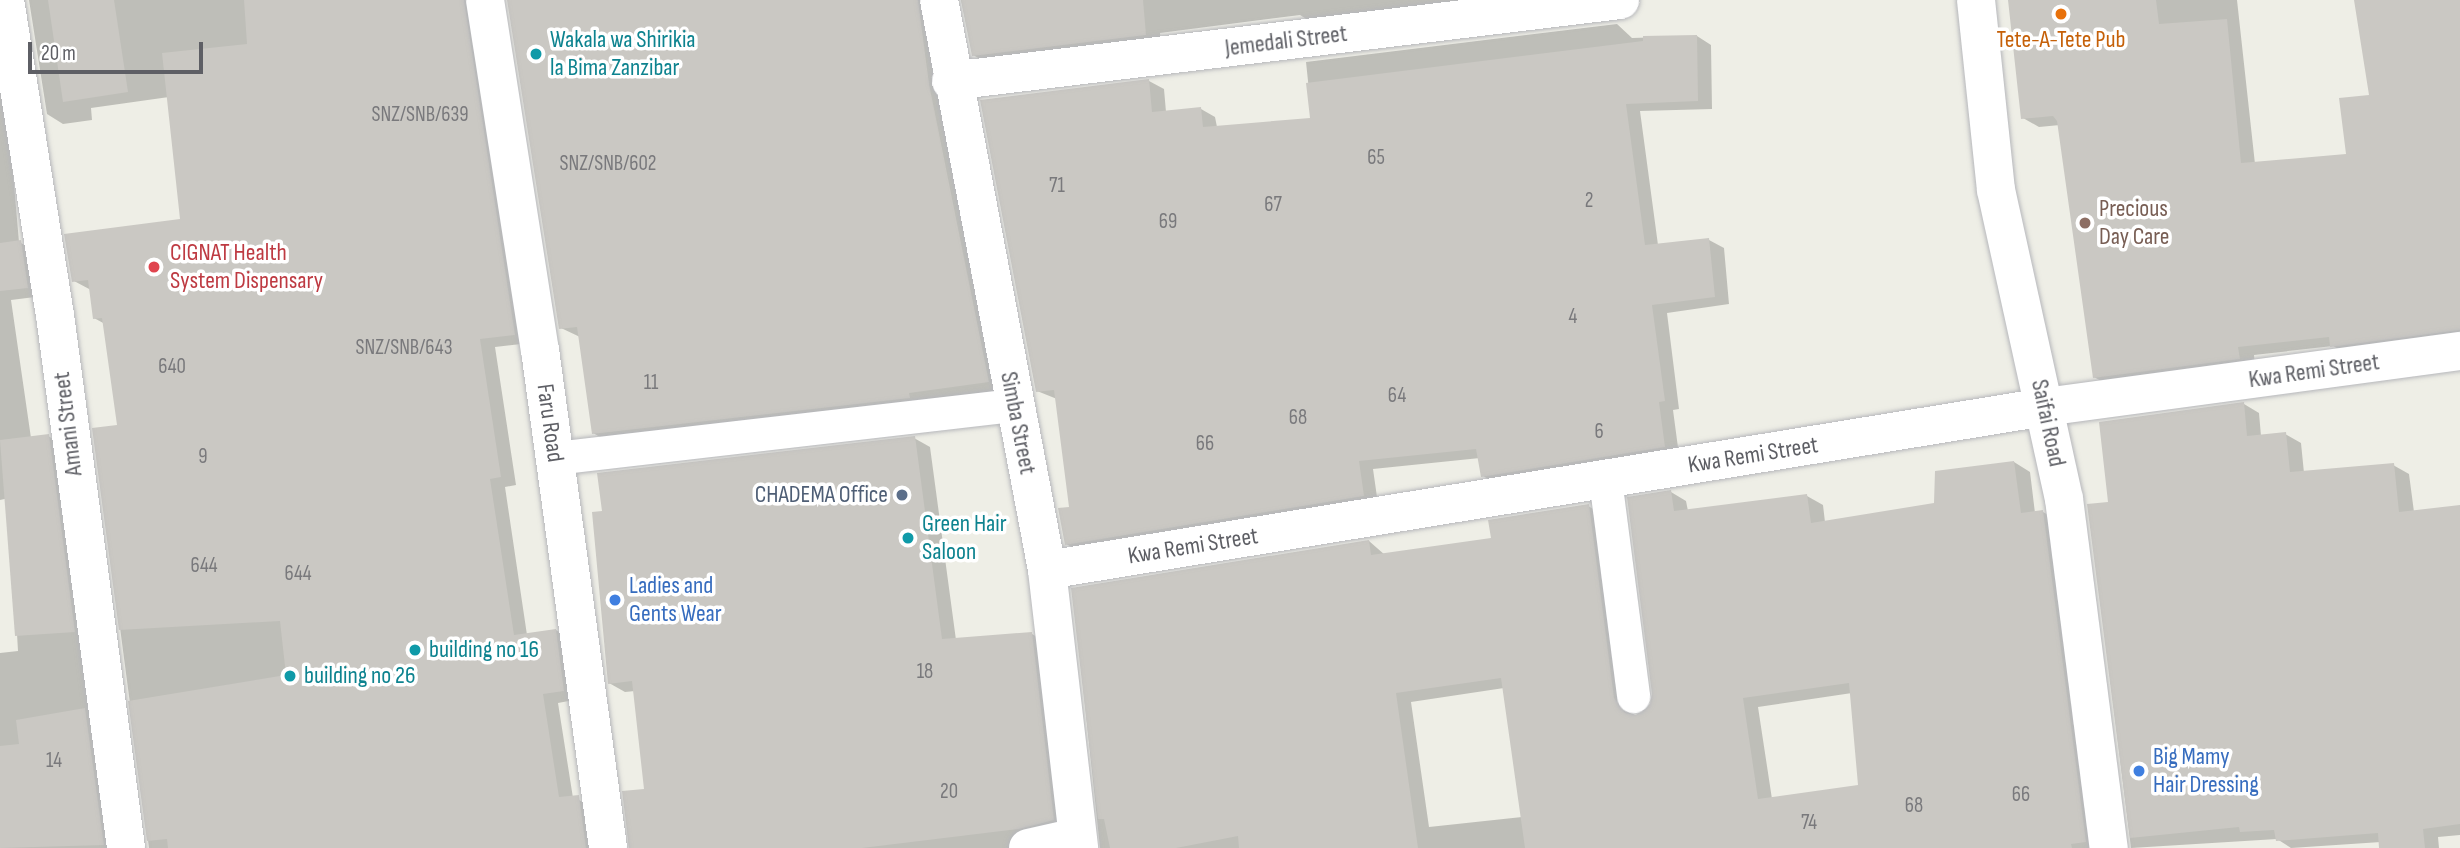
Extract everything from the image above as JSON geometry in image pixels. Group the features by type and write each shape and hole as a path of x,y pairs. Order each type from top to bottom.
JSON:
{"street":[{"name":"Amani Street","path":"5,0 55,315 126,848"},
{"name":"Faru Road","path":"485,0 555,458 608,848"},
{"name":"Simba Street","path":"939,0 951,81 1047,570 1078,842"},
{"name":"Jemedali Street","path":"951,81 1620,0"},
{"name":"Saifai Road","path":"1976,0 1996,190 2064,499 2109,848"},
{"name":"Kwa Remi Street","path":"1047,570 2045,407 2460,351"},
{"path":"1028,848 1078,842"}],"lane":[{"path":"555,458 1015,405"},
{"path":"1605,479 1633,696"}],"building":[{"path":"48,0 114,0 128,92 63,102"},
{"path":"244,0 464,0 515,335 480,339 501,477 490,479 514,635 556,629 564,691 543,694 559,797 579,795 586,848 168,848 167,839 147,841 128,701 286,675 280,621 119,630 92,428 117,425 102,318 93,319 88,280 72,282 64,234 180,219 162,53 247,44"},
{"path":"507,0 918,0 929,84 989,382 909,393 910,398 592,434 577,327 559,329"},
{"path":"961,0 1143,0 1146,35 972,56"},
{"path":"2008,0 2156,0 2159,24 2227,19 2241,163 2346,154 2339,98 2369,95 2354,0 2460,0 2460,330 2330,347 2329,337 2238,347 2240,359 2093,378 2057,121 2053,116 2021,119"},
{"path":"1697,35 1698,101 1626,104 1645,245 1709,238 1715,297 1652,305 1665,401 1659,402 1665,447 1481,477 1476,449 1359,461 1364,496 1065,545 1058,508 1069,507 1054,390 1036,392 980,100 1149,79 1152,112 1201,107 1203,127 1310,118 1306,83 1643,41 1643,36"},
{"path":"21,240 28,288 0,291 0,243"},
{"path":"2244,402 2247,436 2286,432 2290,472 2394,463 2399,512 2460,505 2460,824 2423,829 2425,848 2379,848 2378,833 2276,841 2274,830 2240,832 2239,827 2130,838 2087,504 2108,502 2099,422"},
{"path":"49,434 75,632 15,636 0,440"},
{"path":"915,436 942,639 1032,632 1054,820 1019,829 862,848 629,848 622,791 644,789 632,681 608,684 592,512 602,511 597,473"},
{"path":"2014,461 2021,513 2043,510 2086,842 2071,844 2072,848 1525,848 1501,678 1396,693 1418,848 1239,848 1238,836 1176,848 1110,848 1104,819 1098,819 1071,588 1369,540 1371,555 1491,538 1488,520 1589,504 1614,698 1625,713 1636,715 1650,704 1652,694 1627,497 1671,490 1674,511 1807,494 1811,523 1934,503 1935,471","holes":["1849,683 1858,785 1758,799 1743,698"]},
{"path":"85,708 104,845 0,848 0,746 19,744 16,720"}],"place":[{"name":"Tete-A-Tete Pub","path":"2061,14"},
{"name":"Wakala wa Shirikia la Bima Zanzibar","path":"536,54"},
{"name":"Precious Day Care","path":"2085,223"},
{"name":"CIGNAT Health System Dispensary","path":"154,267"},
{"name":"CHADEMA Office","path":"902,495"},
{"name":"Green Hair Saloon","path":"908,538"},
{"name":"Ladies and Gents Wear","path":"615,600"},
{"name":"building no 16","path":"415,650"},
{"name":"building no 26","path":"290,676"},
{"name":"Big Mamy Hair Dressing","path":"2139,771"}]}
